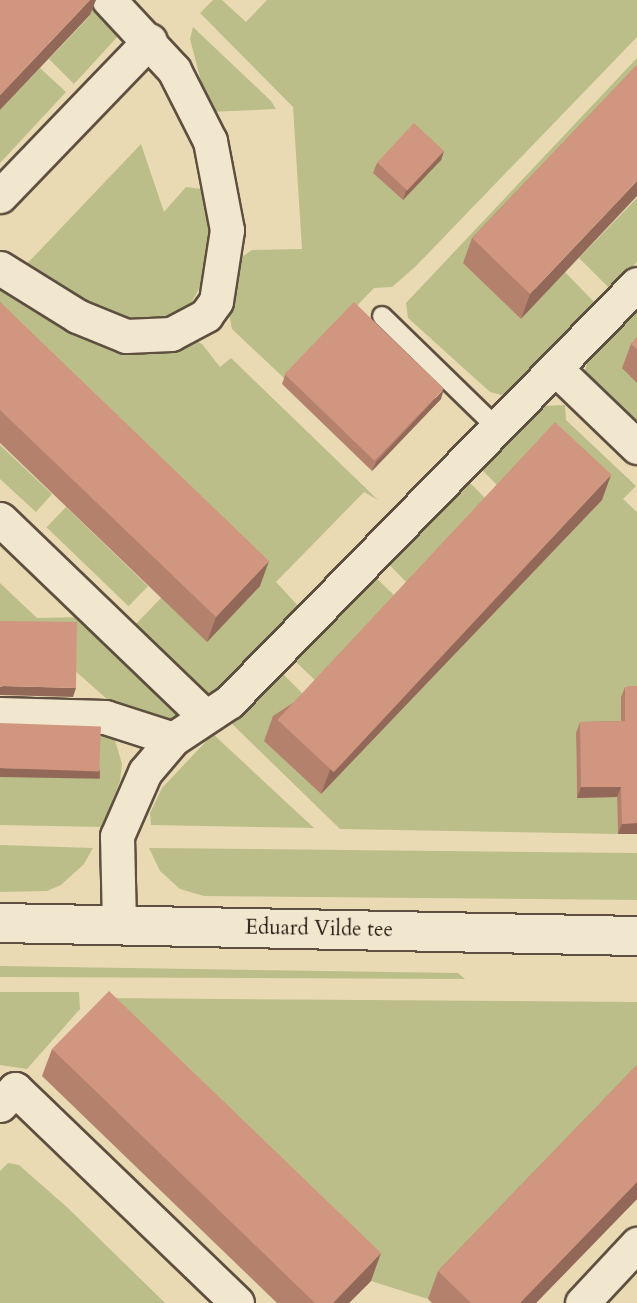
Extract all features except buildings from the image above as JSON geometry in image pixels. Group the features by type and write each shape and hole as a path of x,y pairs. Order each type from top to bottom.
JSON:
{"street":[{"path":"0,268 77,316 126,336 171,334 206,315 216,301 227,230 210,141 174,70 150,40 109,0"},
{"path":"0,196 150,40"},
{"path":"118,924 117,836 145,772 173,740 229,702 495,426 637,284"},
{"path":"555,368 637,447"},
{"path":"0,519 205,716"},
{"path":"0,714 105,717 173,740"},
{"name":"Eduard Vilde tee","path":"0,923 637,936"},
{"path":"0,1105 15,1089 237,1303"},
{"path":"582,1303 637,1244"}],"lane":[{"path":"382,316 495,426"}],"green space":[{"path":"74,0 96,0 119,35 74,84 49,59 90,16"},
{"path":"213,0 222,0 246,22 267,0 637,0 637,37 415,267 392,287 374,288 286,380 232,329 229,314 236,261 252,250 302,249 293,107 200,13"},
{"path":"193,27 271,101 276,109 209,112 190,39"},
{"path":"637,58 637,80 521,319 565,272 596,304 512,391 501,395 490,392 408,318 406,303"},
{"path":"40,68 66,92 0,163 0,110"},
{"path":"141,144 164,212 186,187 201,189 208,204 208,259 200,287 190,305 159,323 107,317 23,268"},
{"path":"637,198 637,262 610,289 579,258"},
{"path":"0,282 190,338 202,344 220,367 231,358 378,500 364,492 276,582 301,609 216,696 207,696 132,628 161,598 0,336"},
{"path":"637,305 637,429 584,373 589,357"},
{"path":"565,405 566,420 636,486 623,499 637,512 637,697 621,732 576,733 577,798 617,797 618,834 340,829 228,720 278,669 306,697 265,741 321,794 602,500 503,491 476,464 539,406"},
{"path":"0,445 52,494 36,512 0,479"},
{"path":"464,477 491,504 410,585 383,558"},
{"path":"66,507 148,586 129,606 47,527"},
{"path":"370,572 399,600 318,683 289,655"},
{"path":"0,583 37,618 86,617 178,705 181,721 157,723 125,715 73,669 0,630"},
{"path":"99,729 114,737 122,764 120,781 102,827 0,825 0,777"},
{"path":"213,734 314,828 151,825 150,813 162,788"},
{"path":"0,845 93,848 84,864 61,885 47,891 0,892"},
{"path":"149,848 637,853 637,900 204,896 180,889 160,871"},
{"path":"0,966 458,973 465,979 0,977"},
{"path":"0,992 79,992 80,1009 27,1069 0,1065"},
{"path":"104,998 637,1002 637,1082 428,1299 371,1281 99,1018"},
{"path":"8,1163 19,1165 69,1209 165,1303 0,1303 0,1171"}]}
